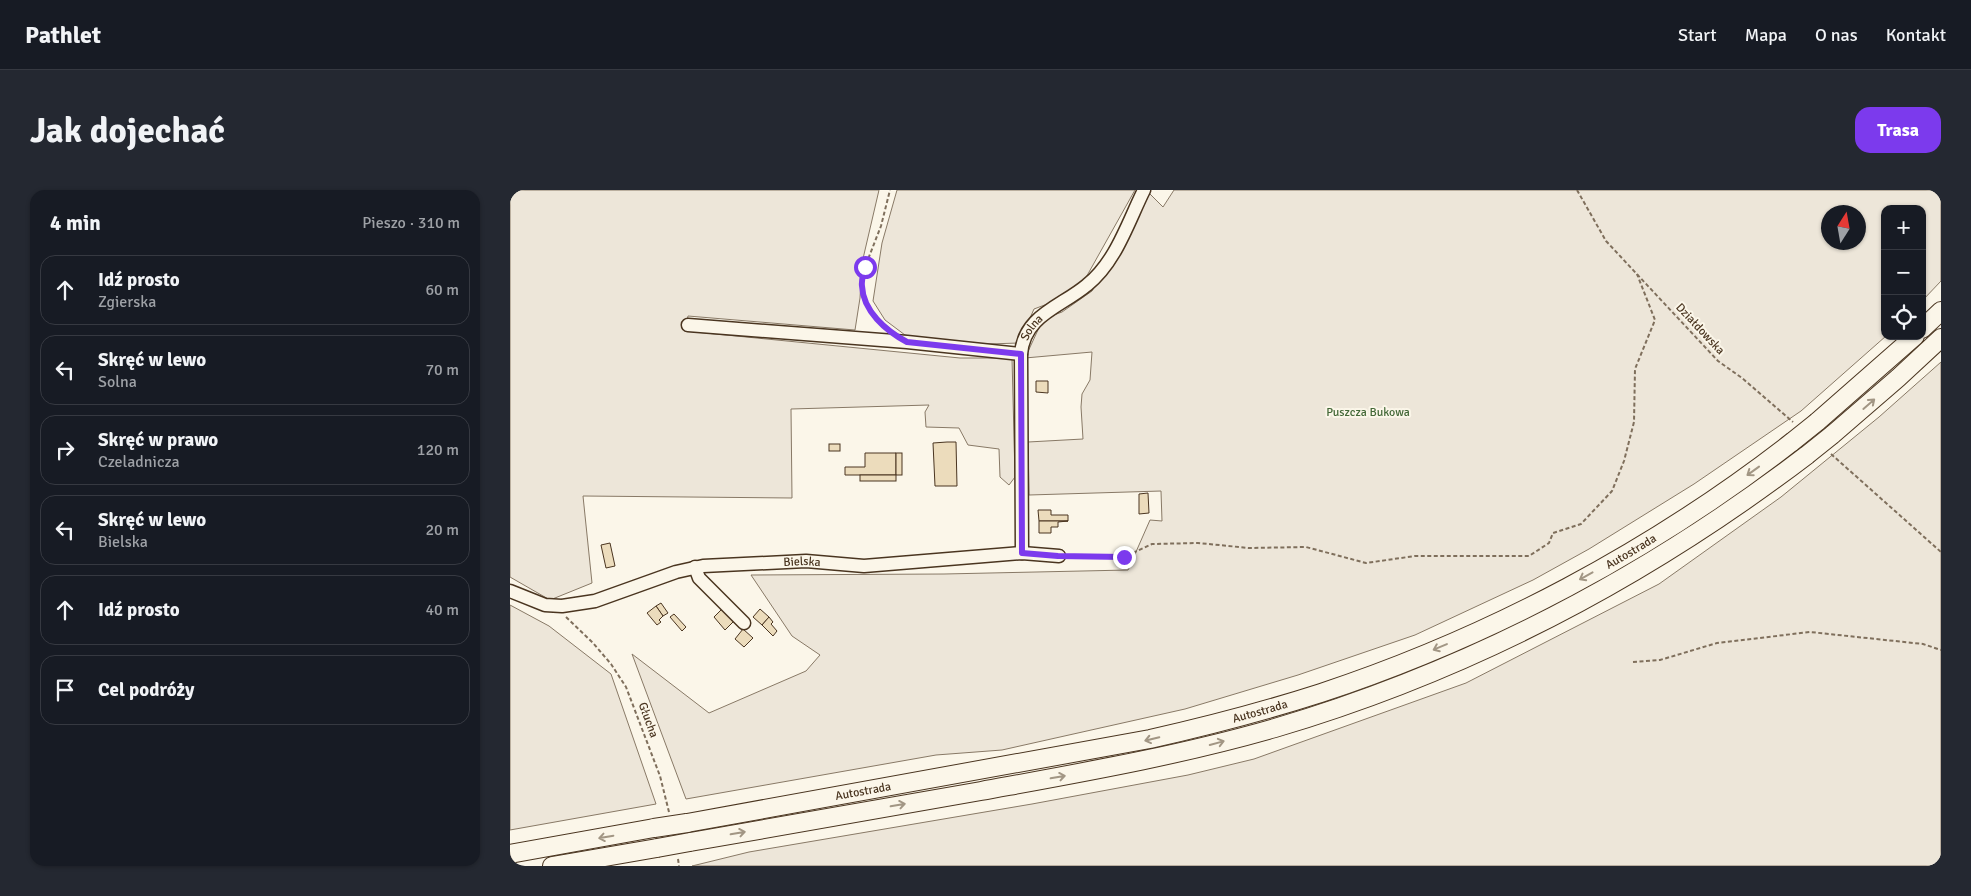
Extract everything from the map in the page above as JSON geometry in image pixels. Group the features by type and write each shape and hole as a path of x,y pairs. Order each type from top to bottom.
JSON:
{"highway":[{"path":"1926,325 1941,311"},
{"name":"Autostrada","path":"552,866 1016,785 1160,757 1264,731 1348,704 1466,658 1562,612 1681,543 1762,489 1807,455 1830,443 1941,338"},
{"name":"Autostrada","path":"510,854 654,828 679,820 1150,739 1265,710 1358,680 1476,632 1591,574 1691,514 1795,434 1817,422 1910,340"}],"street":[{"name":"Solna","path":"688,326 907,342 1021,354 1022,341 1034,322 1085,287 1103,269 1116,249 1144,190"},
{"path":"1021,354 1022,553"},
{"name":"Bielska","path":"510,591 527,599 553,606 571,606 589,602 695,567 806,560 864,566 1022,553 1058,556"},
{"path":"695,567 699,578 744,623"}],"path":[{"path":"886,329 880,324 864,300 862,285 865,267 881,226 890,190"},
{"name":"Działdowska","path":"1577,190 1606,241 1718,361 1742,378 1795,434"},
{"path":"1058,556 1124,557 1152,544 1198,543 1249,548 1306,547 1366,562 1415,556 1529,556 1549,543 1553,533 1581,524 1612,491 1621,469 1634,422 1635,369 1655,320 1637,274"},
{"path":"1830,443 1835,458 1941,552"},
{"name":"Głucha","path":"553,606 587,636 620,676 679,820"},
{"path":"1633,662 1660,660 1717,643 1810,632 1923,644 1941,650"},
{"path":"678,856 679,866"}],"green space":[{"path":"510,190 879,190 862,263 860,298 855,330 688,316 685,331 960,358 1012,358 1015,477 1009,485 1000,477 999,449 968,445 959,428 926,427 925,412 929,405 791,409 792,498 583,496 592,583 550,600 510,577"},
{"path":"897,190 1135,190 1084,281 1058,300 1034,309 1019,343 988,344 922,339 905,335 885,320 873,301 882,243"},
{"name":"Puszcza Bukowa","path":"1174,190 1941,190 1941,281 1926,297 1926,205 1881,205 1881,340 1801,411 1694,484 1589,549 1533,580 1415,635 1298,675 1185,709 1002,750 936,755 686,799 632,654 709,713 806,671 820,655 792,636 751,575 944,574 1128,570 1150,520 1162,521 1161,491 1029,495 1028,442 1083,439 1082,394 1090,380 1092,352 1025,358 1043,319 1062,312 1092,291 1148,192 1163,207"},
{"path":"1941,362 1941,866 692,866 749,852 1032,804 1188,775 1254,759 1466,683 1659,584 1781,497 1879,417"},
{"path":"510,605 549,626 611,674 656,804 510,830"}],"building":[{"path":"1036,381 1048,381 1048,393 1036,392"},
{"path":"956,442 957,486 935,486 933,443"},
{"path":"829,444 840,444 840,451 829,451"},
{"path":"865,453 896,453 896,475 845,475 845,467 865,467"},
{"path":"896,453 902,453 902,475 896,475"},
{"path":"860,475 896,475 896,481 860,481"},
{"path":"1148,493 1149,513 1139,514 1139,494"},
{"path":"1038,510 1051,510 1051,515 1068,515 1068,521 1039,521"},
{"path":"1039,521 1068,521 1058,522 1058,527 1051,527 1051,533 1039,533"},
{"path":"610,543 615,566 606,568 601,545"},
{"path":"661,603 668,613 663,616 656,606"},
{"path":"656,606 663,616 659,620 661,622 657,625 647,613"},
{"path":"722,609 734,621 725,630 714,617"},
{"path":"760,609 769,617 762,625 753,617"},
{"path":"674,614 686,627 682,631 670,617"},
{"path":"769,617 773,622 771,624 777,631 773,636 762,625"},
{"path":"743,629 753,638 744,647 735,639"}],"route":[{"path":"865,267 862,285 864,300 880,324 892,335 907,342 1021,354 1022,553 1058,556 1124,557"}]}
